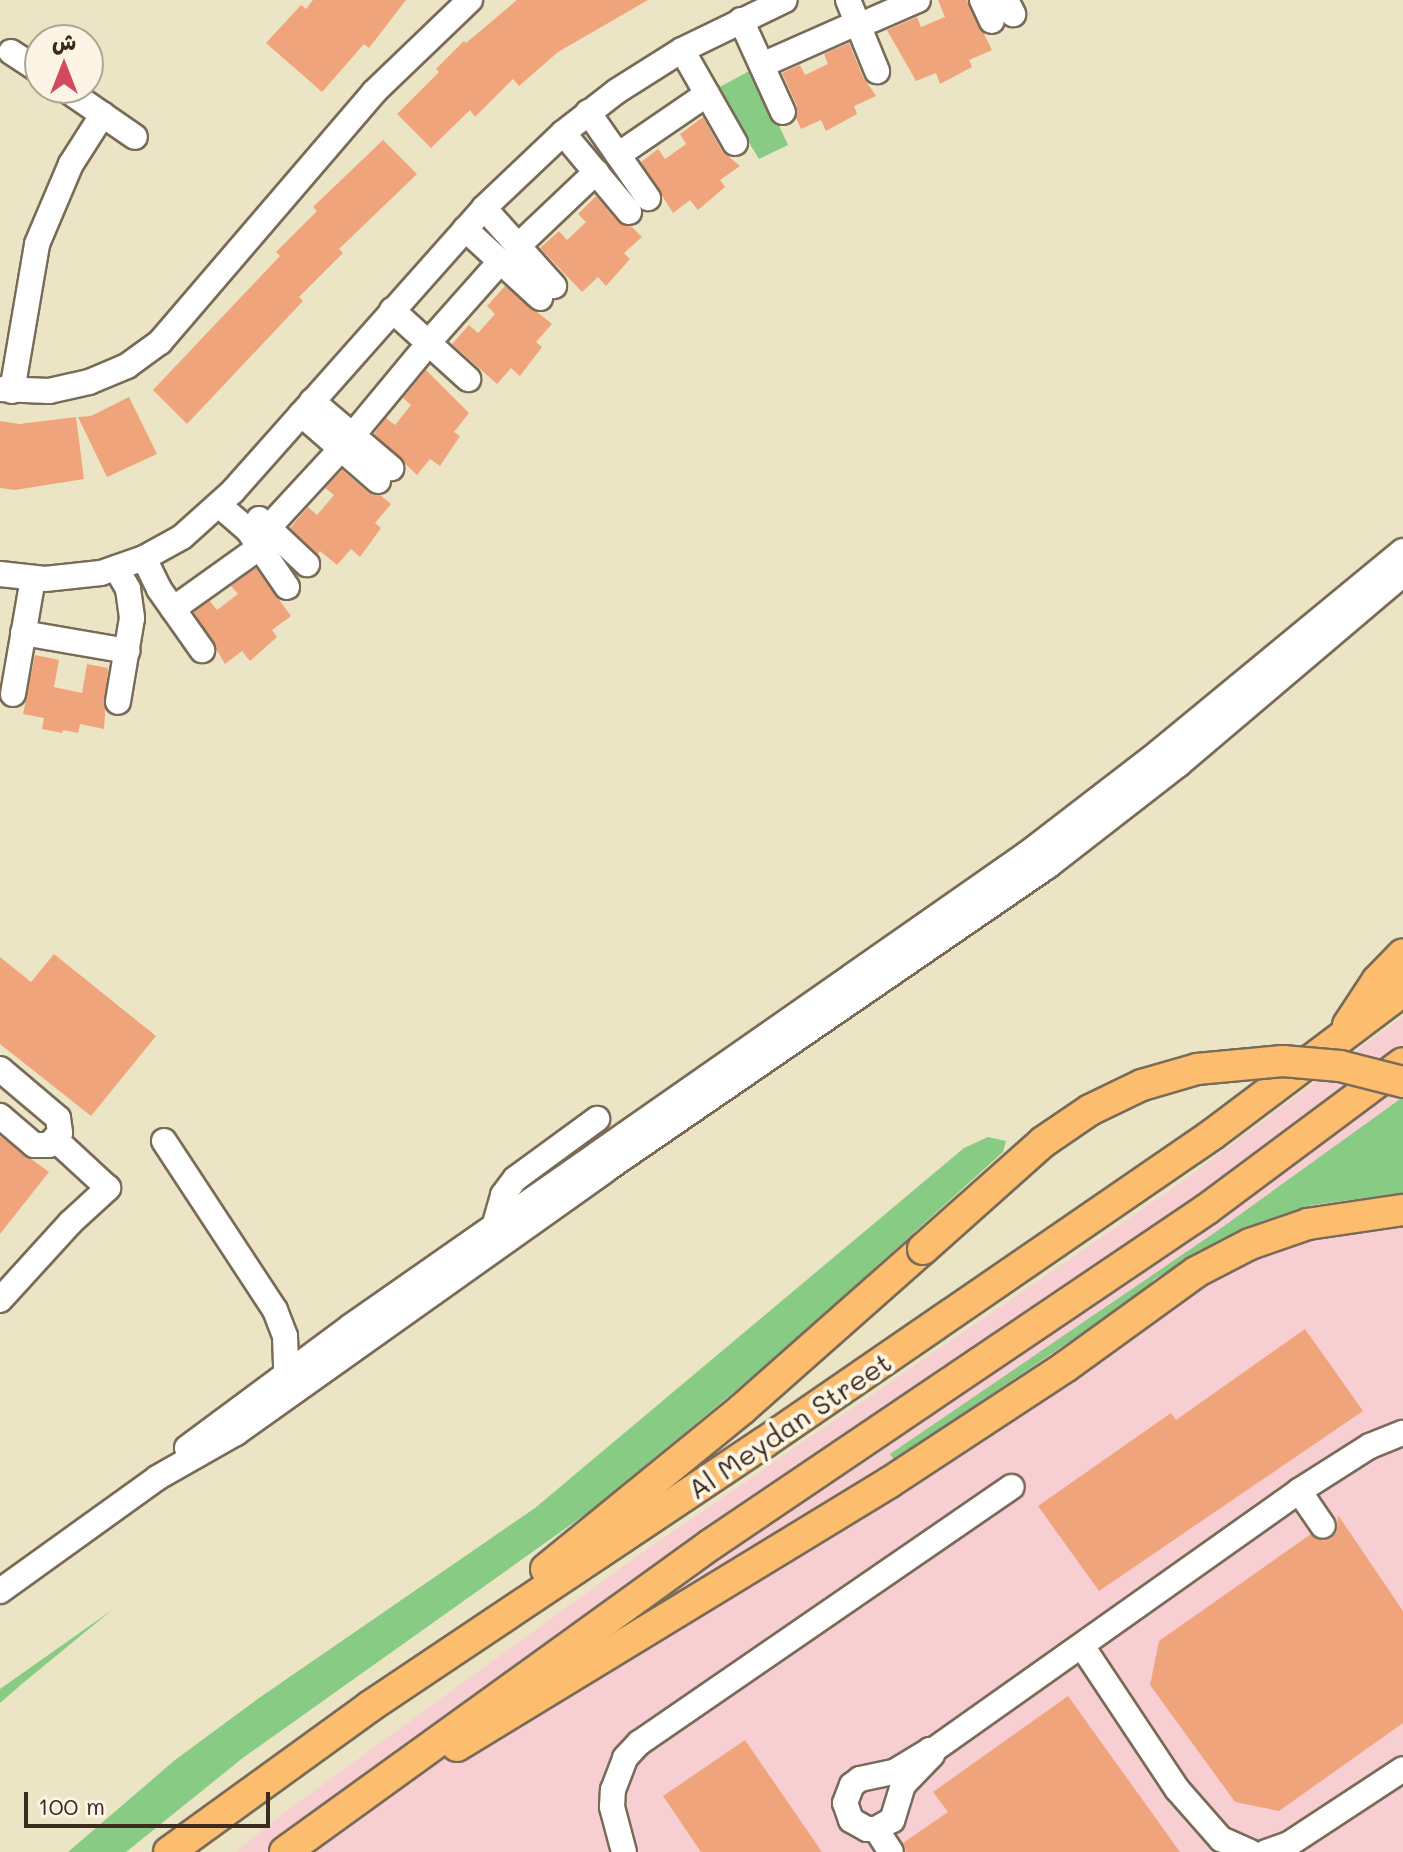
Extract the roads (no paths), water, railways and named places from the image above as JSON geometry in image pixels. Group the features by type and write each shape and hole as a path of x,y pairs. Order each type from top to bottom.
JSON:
{"main road":[{"path":"1341,1040 1363,999 1403,954"},
{"name":"Al Meydan Street","path":"169,1852 288,1763 1137,1187 1341,1040 1403,991"},
{"path":"466,1644 536,1577 731,1418 1043,1142 1090,1110 1142,1085 1197,1069 1283,1061 1340,1066 1403,1082"},
{"name":"Al Meydan Street","path":"285,1852 389,1774 722,1537 1207,1209 1403,1063"},
{"path":"389,1774 478,1735 744,1573 994,1415 1223,1257 1308,1224 1403,1210"}],"street":[{"path":"103,114 71,164 37,244 6,390 49,391 89,382 127,366 160,342 374,92 470,0"},
{"path":"0,673 11,630 17,576 74,577 116,568 144,558 182,537 226,498 484,208 563,133 588,112 682,50 785,0"},
{"path":"762,65 860,11 918,0"},
{"path":"860,11 884,67"},
{"path":"741,20 783,112"},
{"path":"682,50 735,143"},
{"path":"11,52 24,61"},
{"path":"618,155 707,94"},
{"path":"88,104 135,137"},
{"path":"563,133 596,172 639,205 618,155 588,112"},
{"path":"173,609 264,537 509,254 596,172"},
{"path":"484,208 509,254"},
{"path":"465,229 509,254 547,292"},
{"path":"388,316 463,385"},
{"path":"306,407 384,475"},
{"path":"226,498 243,524 307,564"},
{"path":"264,537 287,587"},
{"path":"157,1478 199,1438 286,1374 1028,853 1159,752 1403,551"},
{"path":"144,558 173,609 202,650"},
{"path":"116,568 128,589 132,608 118,702"},
{"path":"0,1591 157,1478 236,1433 611,1166 1048,866 1179,764 1403,574"},
{"path":"11,630 127,651"},
{"path":"11,630 13,694"},
{"path":"0,1069 58,1118 60,1133 56,1140 41,1146 34,1145 0,1116"},
{"path":"494,1227 503,1195 515,1179 597,1119"},
{"path":"0,1300 60,1233 108,1188 56,1140"},
{"path":"164,1141 280,1320 286,1344 286,1374"},
{"path":"932,1751 928,1750 894,1772 860,1779 847,1793 846,1812 858,1826 876,1829 892,1820 903,1785 932,1751 1299,1491 1370,1446 1403,1433"},
{"path":"624,1852 612,1807 613,1790 625,1758 639,1743 1011,1487"},
{"path":"1299,1491 1323,1526"},
{"path":"1082,1646 1177,1789 1196,1825 1218,1852"},
{"path":"1266,1852 1289,1844 1403,1769"},
{"path":"1177,1789 1221,1839 1250,1852"},
{"path":"1294,1852 1337,1814"},
{"path":"876,1829 891,1852"}]}
